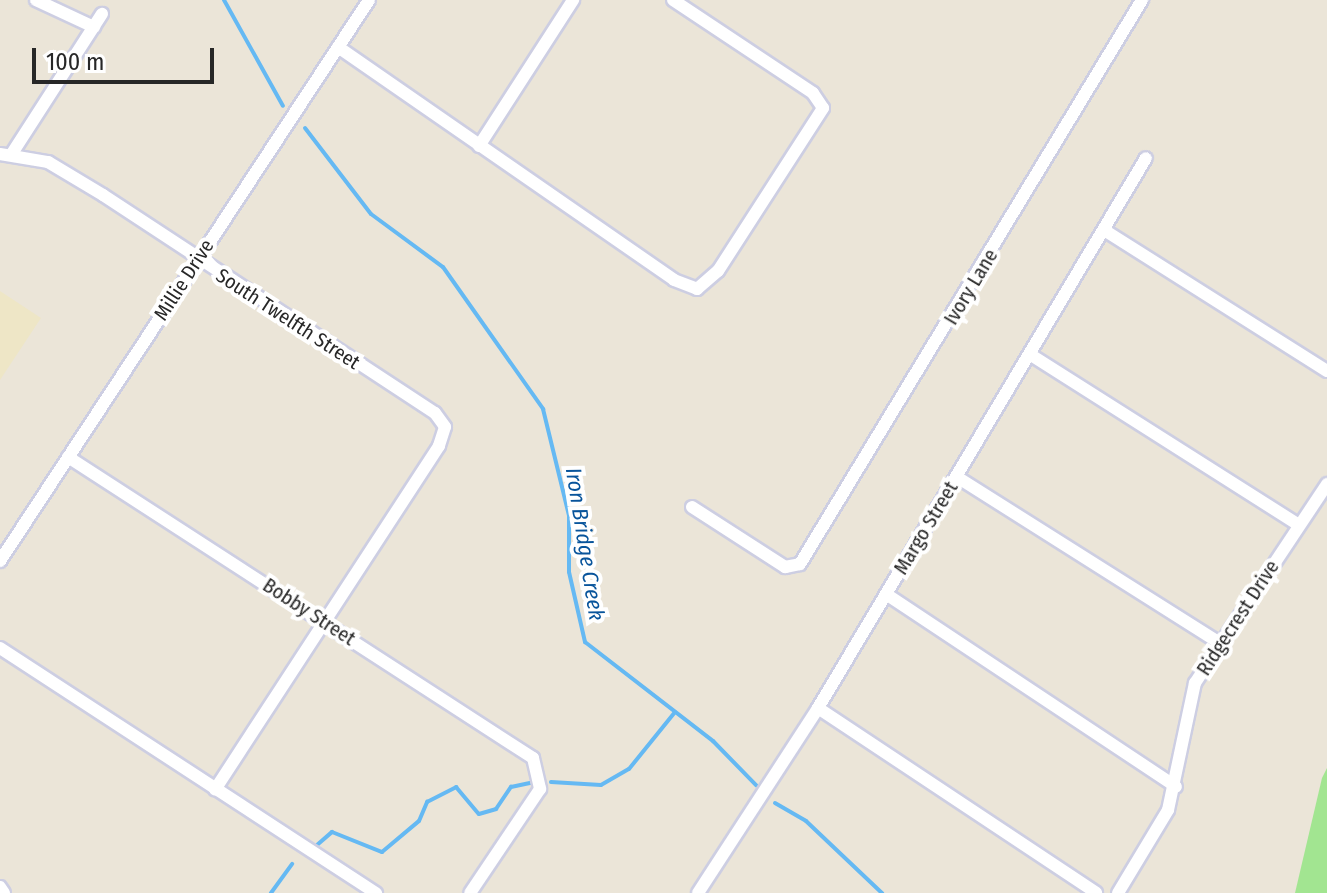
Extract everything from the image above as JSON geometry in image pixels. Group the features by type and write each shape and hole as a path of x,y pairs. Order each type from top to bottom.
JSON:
{"street":[{"path":"36,0 94,27"},
{"name":"Millie Drive","path":"0,561 369,0"},
{"path":"479,146 573,0"},
{"path":"338,47 674,280 697,289 718,271 810,134 822,102 673,0"},
{"name":"Ivory Lane","path":"692,507 792,569 1142,0"},
{"path":"6,155 102,14"},
{"name":"South Twelfth Street","path":"6,155 48,162 435,413 445,427 326,623"},
{"name":"Margo Street","path":"698,893 818,708 1146,158"},
{"path":"1104,230 1327,371"},
{"path":"1031,355 1299,525"},
{"name":"Bobby Street","path":"68,457 526,751 541,775 533,801 470,893"},
{"path":"957,477 1220,643"},
{"name":"Ridgecrest Drive","path":"1118,893 1176,787 1191,693 1220,643 1327,484"},
{"path":"886,594 1176,787"},
{"path":"215,789 326,623"},
{"path":"0,648 376,893"},
{"path":"818,708 1096,893"},
{"path":"0,887 4,893"}],"shaded area":[{"path":"0,291 41,318 0,380"}],"green space":[{"path":"1327,768 1327,893 1295,893 1322,778"}],"waterway":[{"name":"Iron Bridge Creek","path":"224,0 283,106"},
{"name":"Iron Bridge Creek","path":"305,128 371,214 443,267 543,409 569,516 569,572 585,642 713,741 756,785"},
{"path":"551,782 601,785 629,769 675,712"},
{"path":"317,845 332,832 382,852 419,821 427,802 456,787 479,814 496,809 511,787 534,782"},
{"name":"Iron Bridge Creek","path":"775,803 806,821 882,893"},
{"path":"271,893 292,864"}]}
